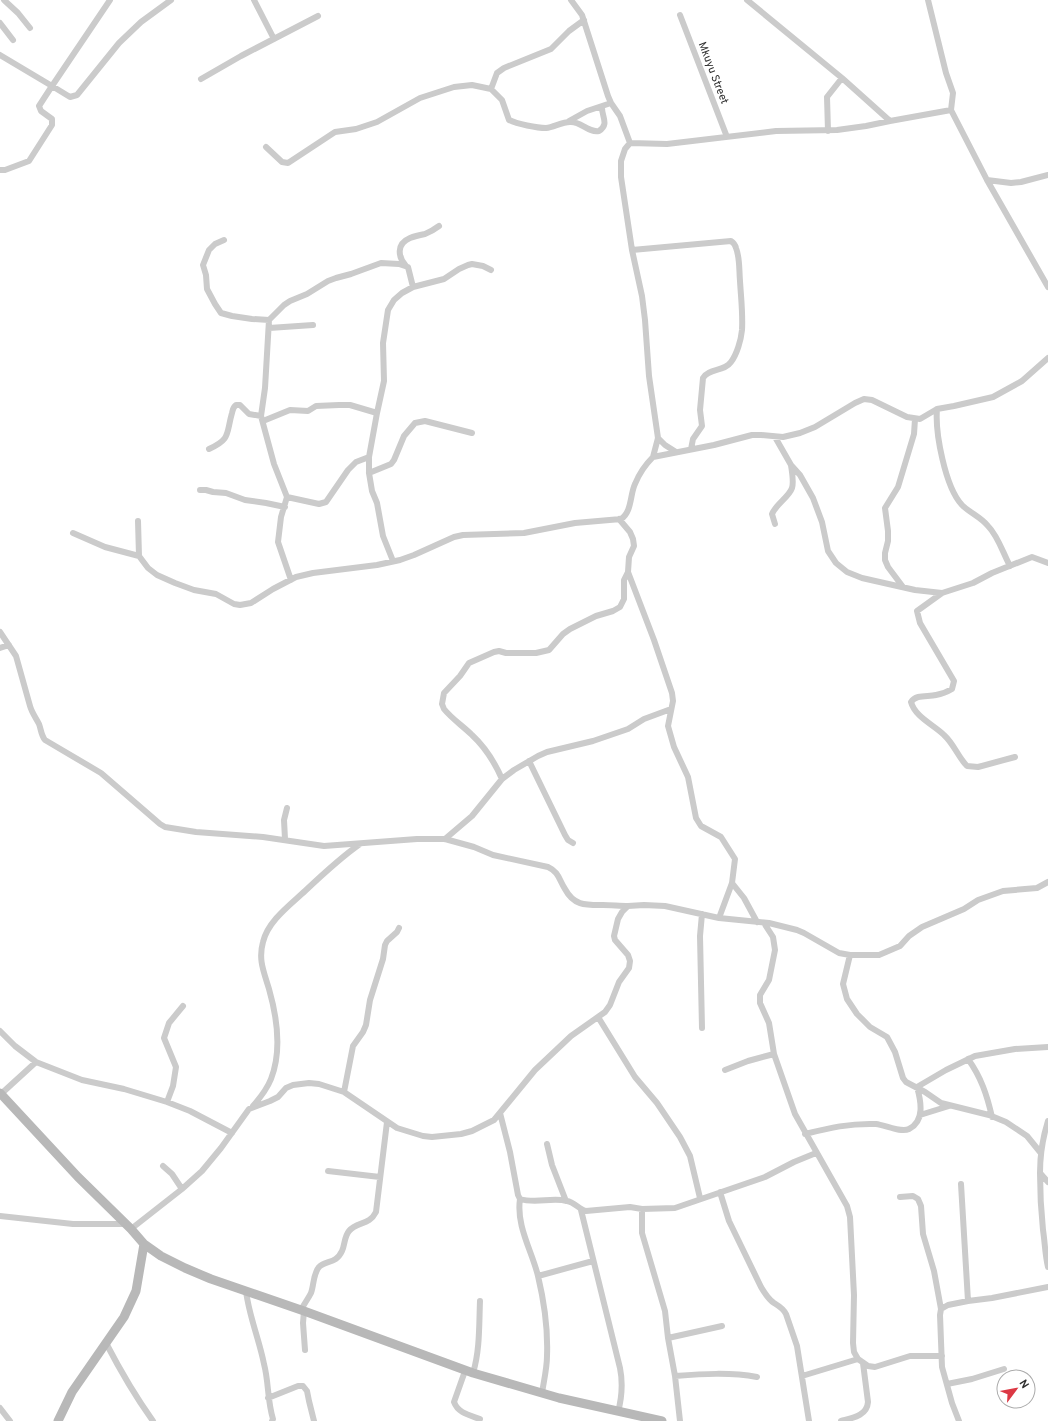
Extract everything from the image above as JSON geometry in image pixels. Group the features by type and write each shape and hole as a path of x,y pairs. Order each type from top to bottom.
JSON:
{"street":[{"path":"4,0 18,13 30,28"},
{"path":"0,170 5,170 29,161 52,125 52,119 40,111 39,106 110,0"},
{"path":"0,64 2,56 70,97 77,95 119,43 141,22 172,0"},
{"path":"254,0 274,39"},
{"path":"571,0 580,11 584,20 611,103 620,116 630,143"},
{"path":"747,0 842,78 890,120"},
{"path":"928,0 946,73 953,92 951,110 987,180 1046,277 1048,287"},
{"path":"201,79 240,56 318,16"},
{"name":"Mkuyu Street","path":"680,16 727,137"},
{"path":"491,89 497,73 504,68 552,48 568,30 584,20"},
{"path":"0,23 13,40"},
{"path":"828,131 827,97 842,78"},
{"path":"266,147 282,162 288,163 335,132 356,129 377,122 420,98 462,86 472,85 491,89 502,100 508,119 511,122 541,128 547,128 569,122 587,111 611,103"},
{"path":"569,122 578,124 591,131 599,131 605,126 606,123 602,106"},
{"path":"630,143 667,144 776,131 828,131 866,126 890,120 951,110"},
{"path":"138,521 139,556 148,568 157,575 175,583 194,590 216,594 234,604 240,605 251,604 273,589 291,580 313,573 377,565 393,561 414,555 454,537 463,535 524,533 575,523 619,519 626,516 634,484 646,464 653,457 658,438 649,376 644,314 632,250 621,177 621,161 625,149 630,143"},
{"path":"987,180 1011,183 1048,174"},
{"path":"413,287 408,267 400,256 400,246 404,241 426,234 439,226"},
{"path":"224,240 215,244 209,250 203,265 206,275 207,289 215,304 221,313 252,319 270,320"},
{"path":"632,250 720,241 731,241 734,242 736,246 739,262 742,331 738,347 731,363 720,370 710,372 702,378 700,410 702,426 694,439 691,449"},
{"path":"291,580 278,542 279,526 287,497 274,464 262,419 270,320 284,305 307,294 328,281 381,263 399,264 408,267"},
{"path":"393,561 383,536 377,503 372,491 369,473 369,457 384,381 383,343 388,310 394,300 402,293 413,287 444,279 468,265 472,264 483,266 491,270"},
{"path":"269,328 313,325"},
{"path":"653,457 714,445 752,435 761,434 776,437 795,435 815,427 864,399 872,400 907,417 920,419 937,408 954,406 993,397 1022,381 1048,358"},
{"path":"209,449 218,445 226,437 233,409 236,405 240,405 249,414 262,419 290,410 308,411 316,406 339,404 350,405 377,413"},
{"path":"937,408 939,443 952,487 961,504 989,526 1010,566"},
{"path":"903,586 888,567 885,560 884,553 888,541 888,531 885,508 898,487 914,434 915,419"},
{"path":"369,473 391,464 404,436 415,423 426,421 472,433"},
{"path":"776,437 791,465 800,475 813,498 822,522 828,551 836,563 847,572 862,578 942,593"},
{"path":"658,438 665,446 676,452"},
{"path":"287,497 319,504 326,502 348,470 356,462 369,457"},
{"path":"775,524 772,514 774,509 790,492 792,487 791,465"},
{"path":"200,490 226,493 245,500 266,502 285,507"},
{"path":"502,779 492,758 484,748 444,709 442,704 444,692 460,676 469,663 494,652 500,651 506,653 544,652 549,650 563,634 570,629 596,616 613,611 620,607 624,599 624,580 628,572 629,558 634,546 630,532 619,519"},
{"path":"73,533 105,547 139,556"},
{"path":"1015,757 978,766 967,766 944,734 923,719 912,705 912,699 936,695 948,691 952,689 954,685 950,672 920,624 917,617 917,611 942,593 973,583 992,573 1032,557 1048,563"},
{"path":"628,572 672,693 668,726 674,747 688,777 696,818 701,826 721,837 732,851 735,858 732,883 719,918"},
{"path":"0,632 16,656 32,714 39,724 42,736 45,740 96,769 165,827 196,832 285,839 324,846 417,839 445,839 474,847 493,855 548,867 558,874 562,884 571,897 579,903 588,906 665,906 719,918 764,923 796,930 839,953 850,955 879,955 890,951 900,946 909,936 922,928 964,909 978,900 1003,891 1037,888 1048,882"},
{"path":"0,648 9,645"},
{"path":"445,839 472,816 502,779 529,761 547,752 593,741 628,728 644,719 671,709"},
{"path":"529,761 564,834 568,840 574,843"},
{"path":"285,839 284,820 287,808"},
{"path":"0,1216 73,1224 129,1226 182,1189 202,1171 232,1133 245,1113 266,1090 275,1068 275,1014 260,961 263,940 281,913 333,865 362,843"},
{"path":"732,883 744,898 757,922"},
{"path":"253,1106 278,1097 286,1088 293,1084 319,1084 344,1092 397,1128 413,1134 432,1137 461,1134 472,1131 494,1120 535,1070 571,1036 598,1017 610,1005 619,982 629,968 630,962 628,955 614,936 618,918 628,906"},
{"path":"702,914 700,936 702,1028"},
{"path":"764,923 773,937 775,950 769,980 760,995 760,1003 769,1023 774,1054 790,1103 805,1134 847,1206 850,1217 854,1295 853,1343 854,1352 860,1361 868,1408 865,1412 840,1421"},
{"path":"344,1092 353,1046 366,1025 370,1000 383,959 385,945 399,928"},
{"path":"850,955 843,984 847,999 863,1020 887,1037 895,1052 903,1078 909,1084 917,1087 941,1103 1006,1122 1026,1136 1040,1152"},
{"path":"166,1102 173,1086 176,1067 164,1038 169,1024 183,1006"},
{"path":"598,1017 635,1077 657,1103 680,1137 690,1156 700,1198"},
{"path":"0,1031 15,1046 36,1062 82,1080 124,1089 166,1102 190,1111 232,1133"},
{"path":"917,1087 946,1070 980,1054 1015,1049 1048,1047"},
{"path":"725,1070 748,1061 774,1054"},
{"path":"968,1059 978,1073 983,1084 989,1100 992,1117"},
{"path":"36,1062 0,1093 78,1177 129,1226 144,1244 161,1256 211,1279 302,1310 469,1372 559,1398 662,1421"},
{"path":"805,1134 852,1124 877,1124 903,1130 908,1129 920,1115 920,1097 917,1087"},
{"path":"920,1115 949,1106"},
{"path":"500,1113 520,1199 518,1209 520,1219 538,1276 542,1296 548,1354 542,1392"},
{"path":"1048,1121 1042,1138 1040,1152 1041,1213 1048,1267"},
{"path":"305,1350 302,1310 311,1293 319,1267 332,1262 338,1256 342,1250 349,1230 370,1221 376,1212 388,1122"},
{"path":"547,1144 552,1165 566,1201"},
{"path":"520,1199 529,1202 566,1201 570,1202 581,1210 586,1211 630,1208 675,1208 686,1205 700,1198 764,1177 816,1153"},
{"path":"163,1166 172,1174 182,1189"},
{"path":"328,1171 380,1177"},
{"path":"1040,1173 1048,1182"},
{"path":"961,1184 968,1301"},
{"path":"720,1192 729,1221 761,1287 766,1296 784,1310 786,1314 797,1346 809,1421"},
{"path":"900,1197 912,1196 918,1199 921,1206 923,1234 934,1271 941,1309 942,1367 952,1403 959,1421"},
{"path":"642,1209 642,1233 665,1311 680,1421"},
{"path":"581,1210 622,1374 622,1390 618,1412"},
{"path":"58,1421 72,1392 124,1317 136,1291 144,1244"},
{"path":"538,1276 593,1261"},
{"path":"941,1309 948,1305 1048,1287"},
{"path":"246,1291 248,1306 266,1371 268,1398 273,1419 272,1421"},
{"path":"480,1301 476,1363 469,1372 454,1402 456,1407 463,1413 480,1419"},
{"path":"668,1338 722,1326"},
{"path":"106,1343 142,1406 153,1421"},
{"path":"802,1376 860,1361 868,1366 875,1367 910,1356 942,1356"},
{"path":"947,1384 972,1379 996,1372"},
{"path":"675,1376 742,1374 757,1377"},
{"path":"268,1398 298,1386 303,1386 307,1391 308,1402 314,1421"},
{"path":"1,1412 10,1421"}]}
